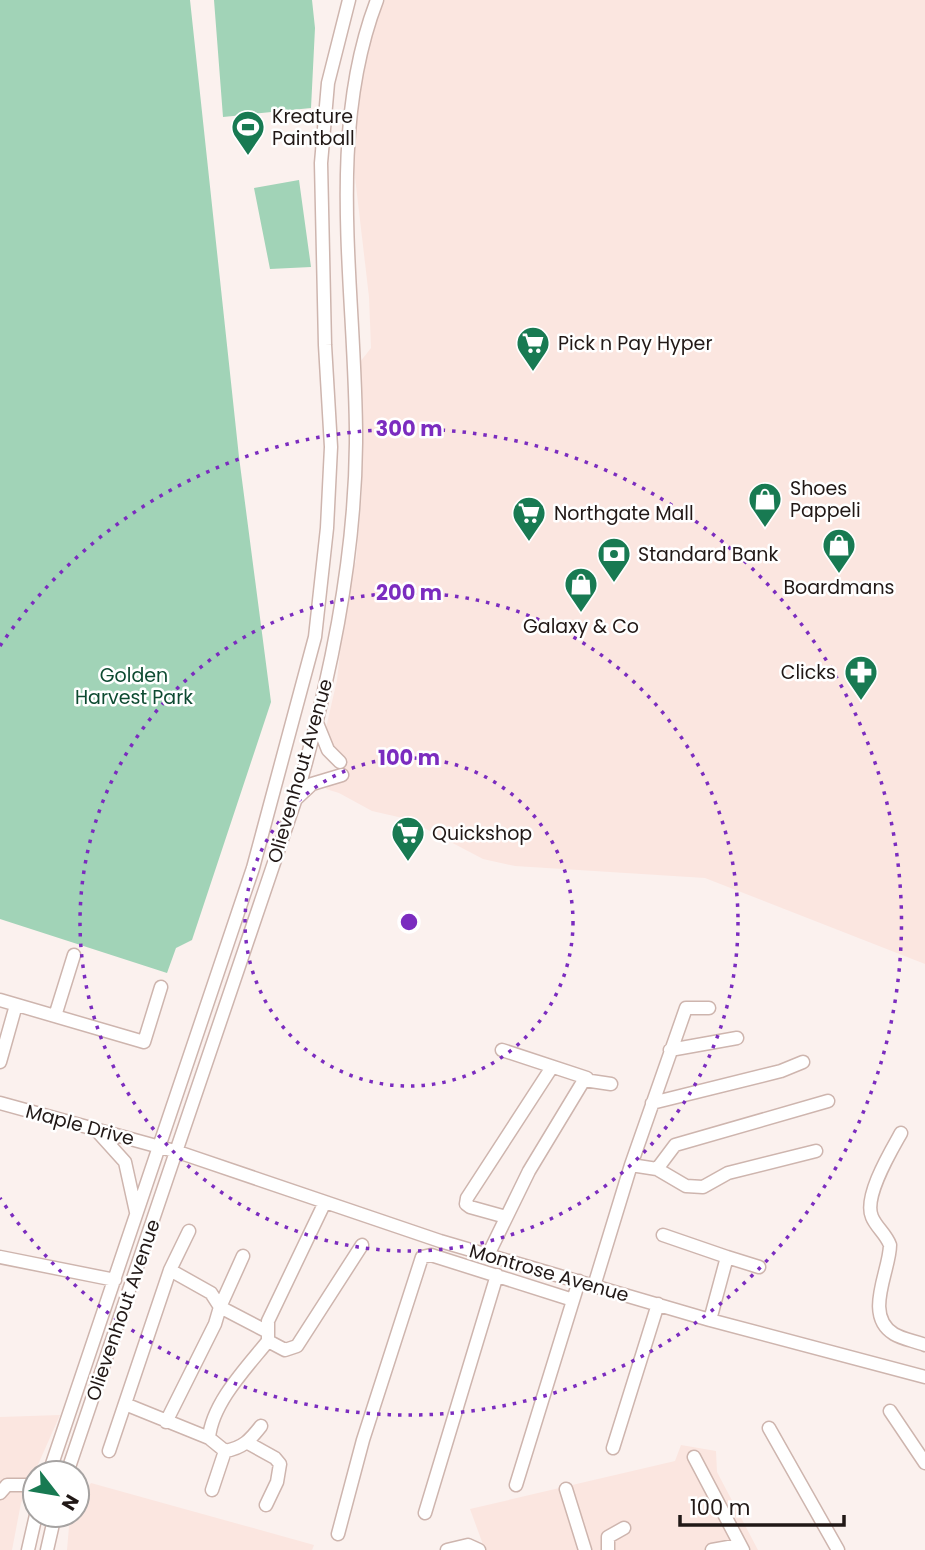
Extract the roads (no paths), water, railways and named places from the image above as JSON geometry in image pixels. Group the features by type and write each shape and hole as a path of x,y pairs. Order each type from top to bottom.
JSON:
{"street":[{"name":"Olievenhout Avenue","path":"54,1459 253,868 315,637 327,528 331,447 325,345 321,163 328,83 349,0"},
{"name":"Olievenhout Avenue","path":"72,1459 296,798 317,723 345,570 356,445 347,161 353,88 377,0"},
{"path":"296,798 312,784 341,768 328,750 317,723"},
{"path":"55,1016 74,955"},
{"path":"0,1000 144,1042 161,987"},
{"path":"0,1062 16,1005"},
{"path":"594,1286 631,1165 686,1008 709,1008"},
{"path":"670,1050 737,1038"},
{"path":"502,1050 611,1084"},
{"path":"652,1103 781,1071 803,1062"},
{"path":"506,1217 470,1208 466,1204 467,1198 552,1067"},
{"path":"488,1255 535,1160 587,1078"},
{"path":"657,1169 675,1145 828,1101"},
{"name":"Maple Drive","path":"0,1103 178,1152"},
{"path":"95,1129 125,1162 137,1216"},
{"path":"901,1133 879,1175 871,1212 890,1245 879,1306 880,1317 894,1334 925,1345"},
{"path":"631,1165 657,1169 686,1186 703,1187 728,1172 816,1151"},
{"name":"Montrose Avenue","path":"178,1152 488,1255 710,1320 925,1377"},
{"path":"209,1438 210,1427 221,1406 267,1336 325,1202"},
{"path":"109,1451 170,1270 190,1231"},
{"path":"663,1235 759,1267"},
{"path":"170,1270 211,1293 220,1307 285,1350 297,1346 362,1245"},
{"path":"338,1534 418,1260 431,1255 573,1300"},
{"path":"166,1422 215,1324 243,1256"},
{"path":"0,1257 115,1280"},
{"path":"710,1320 727,1257"},
{"path":"425,1513 497,1275"},
{"path":"516,1485 579,1281"},
{"path":"613,1448 658,1304"},
{"path":"125,1404 209,1438 225,1451"},
{"path":"890,1411 925,1463"},
{"path":"225,1451 248,1443 261,1426"},
{"path":"769,1428 838,1550"},
{"path":"248,1443 275,1458 279,1464 278,1482 266,1505"},
{"path":"212,1490 225,1451"},
{"path":"694,1457 742,1547 712,1550"},
{"path":"0,1493 8,1485 21,1485"},
{"path":"566,1489 585,1550"},
{"path":"608,1550 608,1537 624,1528"},
{"path":"27,1550 32,1529"},
{"path":"47,1550 52,1529"},
{"path":"447,1550 468,1545 479,1550"}],"place":[{"name":"Kreature Paintball","path":"248,157"},
{"name":"Pick n Pay Hyper","path":"533,373"},
{"name":"Shoes Pappeli","path":"765,529"},
{"name":"Northgate Mall","path":"529,543"},
{"name":"Boardmans","path":"839,575"},
{"name":"Standard Bank","path":"614,584"},
{"name":"Galaxy & Co","path":"581,614"},
{"name":"Clicks","path":"861,702"},
{"name":"Quickshop","path":"408,863"}],"park label":[{"name":"Golden Harvest Park","path":"134,686"}]}
